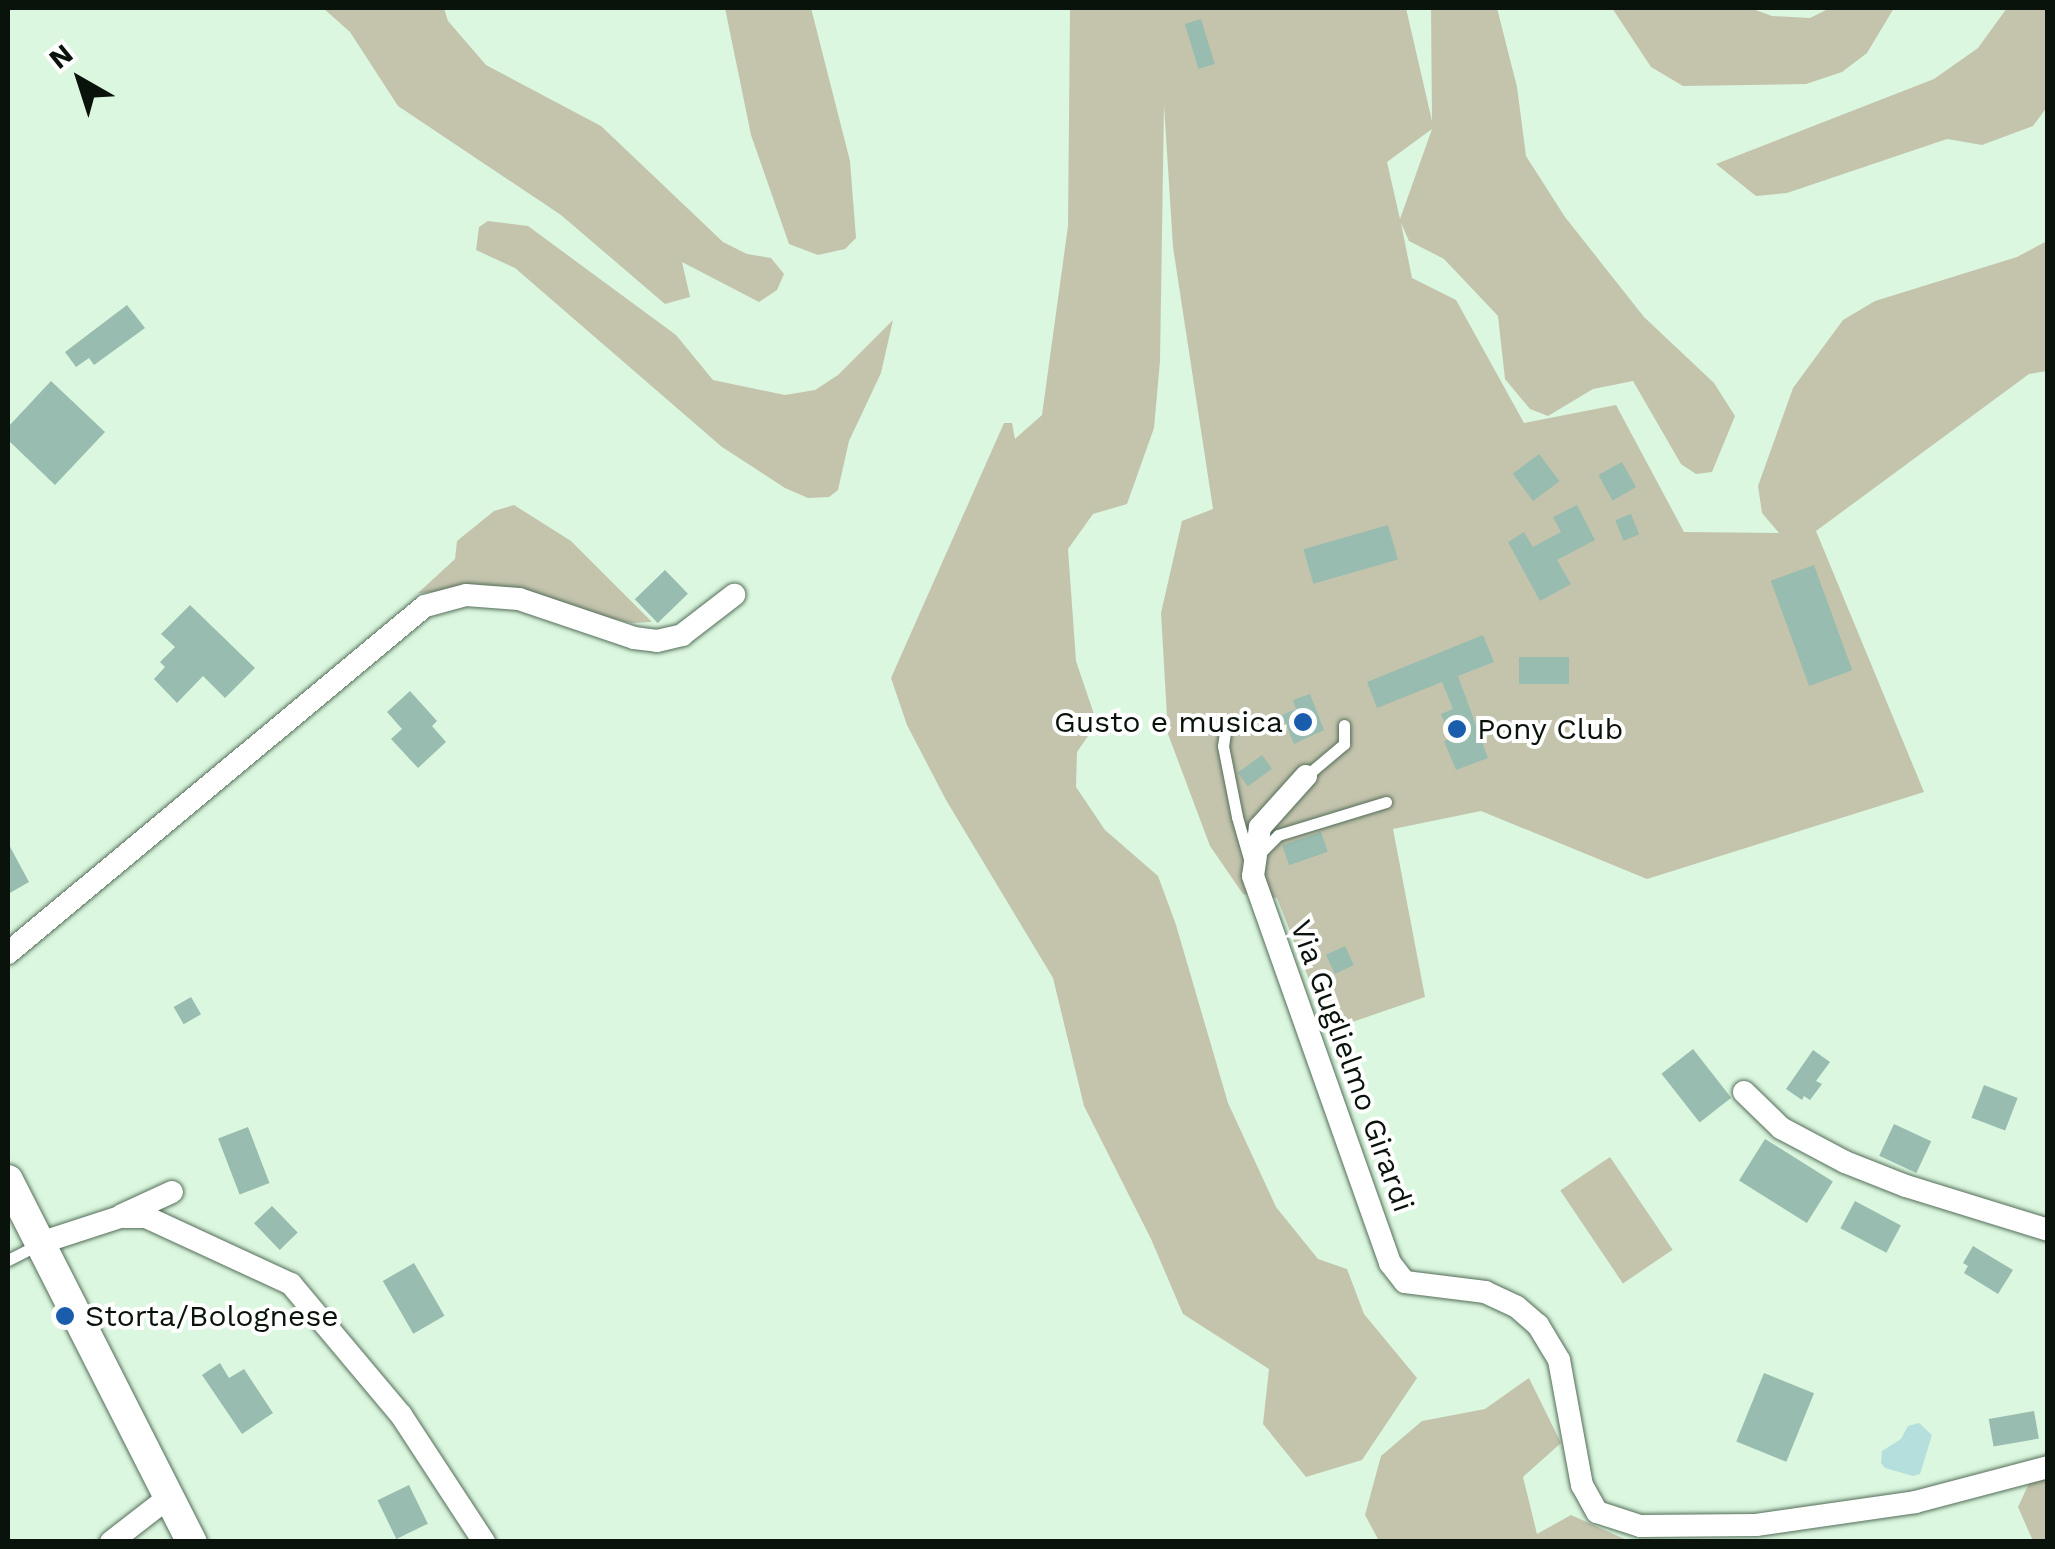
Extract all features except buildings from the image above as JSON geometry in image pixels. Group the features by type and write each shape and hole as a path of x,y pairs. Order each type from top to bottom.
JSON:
{"main road":[{"path":"8,1180 192,1542"}],"street":[{"path":"8,952 105,869 166,825 407,618 438,599 466,596 519,600 634,638 657,641 682,635 734,595"},
{"path":"1252,870 1260,827 1306,776"},
{"path":"105,869 169,803"},
{"name":"Via Guglielmo Girardi","path":"1252,870 1390,1263 1401,1279 1492,1294 1538,1324 1558,1360 1586,1494 1597,1512 1619,1523 1708,1527 1813,1518 1936,1498 2048,1467"},
{"path":"1744,1092 1775,1124 1845,1162 1906,1186 2048,1230"},
{"path":"110,1221 172,1192"},
{"path":"40,1243 138,1216 161,1221 292,1284 400,1415 484,1542"},
{"path":"111,1542 169,1497"}],"lane":[{"path":"1306,776 1344,744 1344,725"},
{"name":"Via Guglielmo Girardi","path":"1225,732 1223,746 1252,870"},
{"path":"1252,870 1266,845 1278,835 1386,802"},
{"path":"8,1260 40,1243"}],"green space":[{"path":"323,8 444,8 448,21 486,65 601,126 723,242 747,254 771,258 784,274 777,290 759,302 682,262 690,297 665,304 561,215 398,106 350,32"},
{"path":"725,8 811,8 850,161 856,238 845,249 818,255 789,244 751,135"},
{"path":"1070,8 1406,8 1432,121 1431,8 1497,8 1517,87 1526,156 1565,217 1644,317 1714,383 1735,416 1712,472 1696,474 1681,464 1633,381 1593,389 1548,416 1530,409 1505,379 1498,316 1444,259 1409,241 1401,223 1412,278 1456,300 1524,423 1616,405 1684,532 1779,533 1762,513 1758,486 1793,388 1843,320 1875,301 2017,257 2047,241 2047,371 2029,374 1816,531 1924,792 1647,879 1481,811 1393,829 1425,997 1329,1030 1277,898 1243,894 1210,846 1168,734 1161,613 1182,521 1213,509 1173,247 1164,105 1160,361 1154,428 1127,504 1093,514 1068,549 1076,661 1097,723 1077,752 1076,787 1105,830 1158,876 1228,1103 1276,1207 1318,1259 1347,1269 1364,1314 1417,1378 1362,1460 1306,1477 1263,1424 1269,1369 1183,1314 1151,1239 1084,1106 1053,978 946,800 907,725 891,678 1004,423 1012,423 1015,439 1042,415 1068,226","holes":["1432,129 1400,219 1387,162"]},
{"path":"1612,8 1750,8 1772,16 1810,18 1830,8 1894,8 1867,53 1842,72 1806,84 1683,86 1651,67"},
{"path":"2007,8 2047,8 2047,107 2033,126 1982,145 1947,139 1787,193 1756,196 1716,164 1934,79 1978,48"},
{"path":"488,221 528,226 676,335 713,380 785,395 815,390 838,375 893,320 881,373 849,441 838,490 829,497 808,498 785,488 722,447 515,268 476,250 479,227"},
{"path":"514,505 571,541 652,622 631,623 489,588 418,593 455,559 457,541 494,511"},
{"path":"1610,1157 1673,1250 1623,1283 1560,1191"},
{"path":"1529,1378 1561,1443 1523,1477 1537,1534 1571,1515 1629,1541 1379,1541 1365,1515 1381,1456 1422,1421 1485,1409"},
{"path":"2047,1474 2047,1541 2033,1541 2018,1507 2031,1479"}],"water":[{"path":"1919,1423 1932,1435 1920,1474 1913,1476 1885,1468 1881,1463 1882,1451 1901,1439 1908,1426"}],"place":[{"name":"Gusto e musica","path":"1303,722"},
{"name":"Pony Club","path":"1457,729"},
{"name":"Storta/Bolognese","path":"65,1316"}]}
